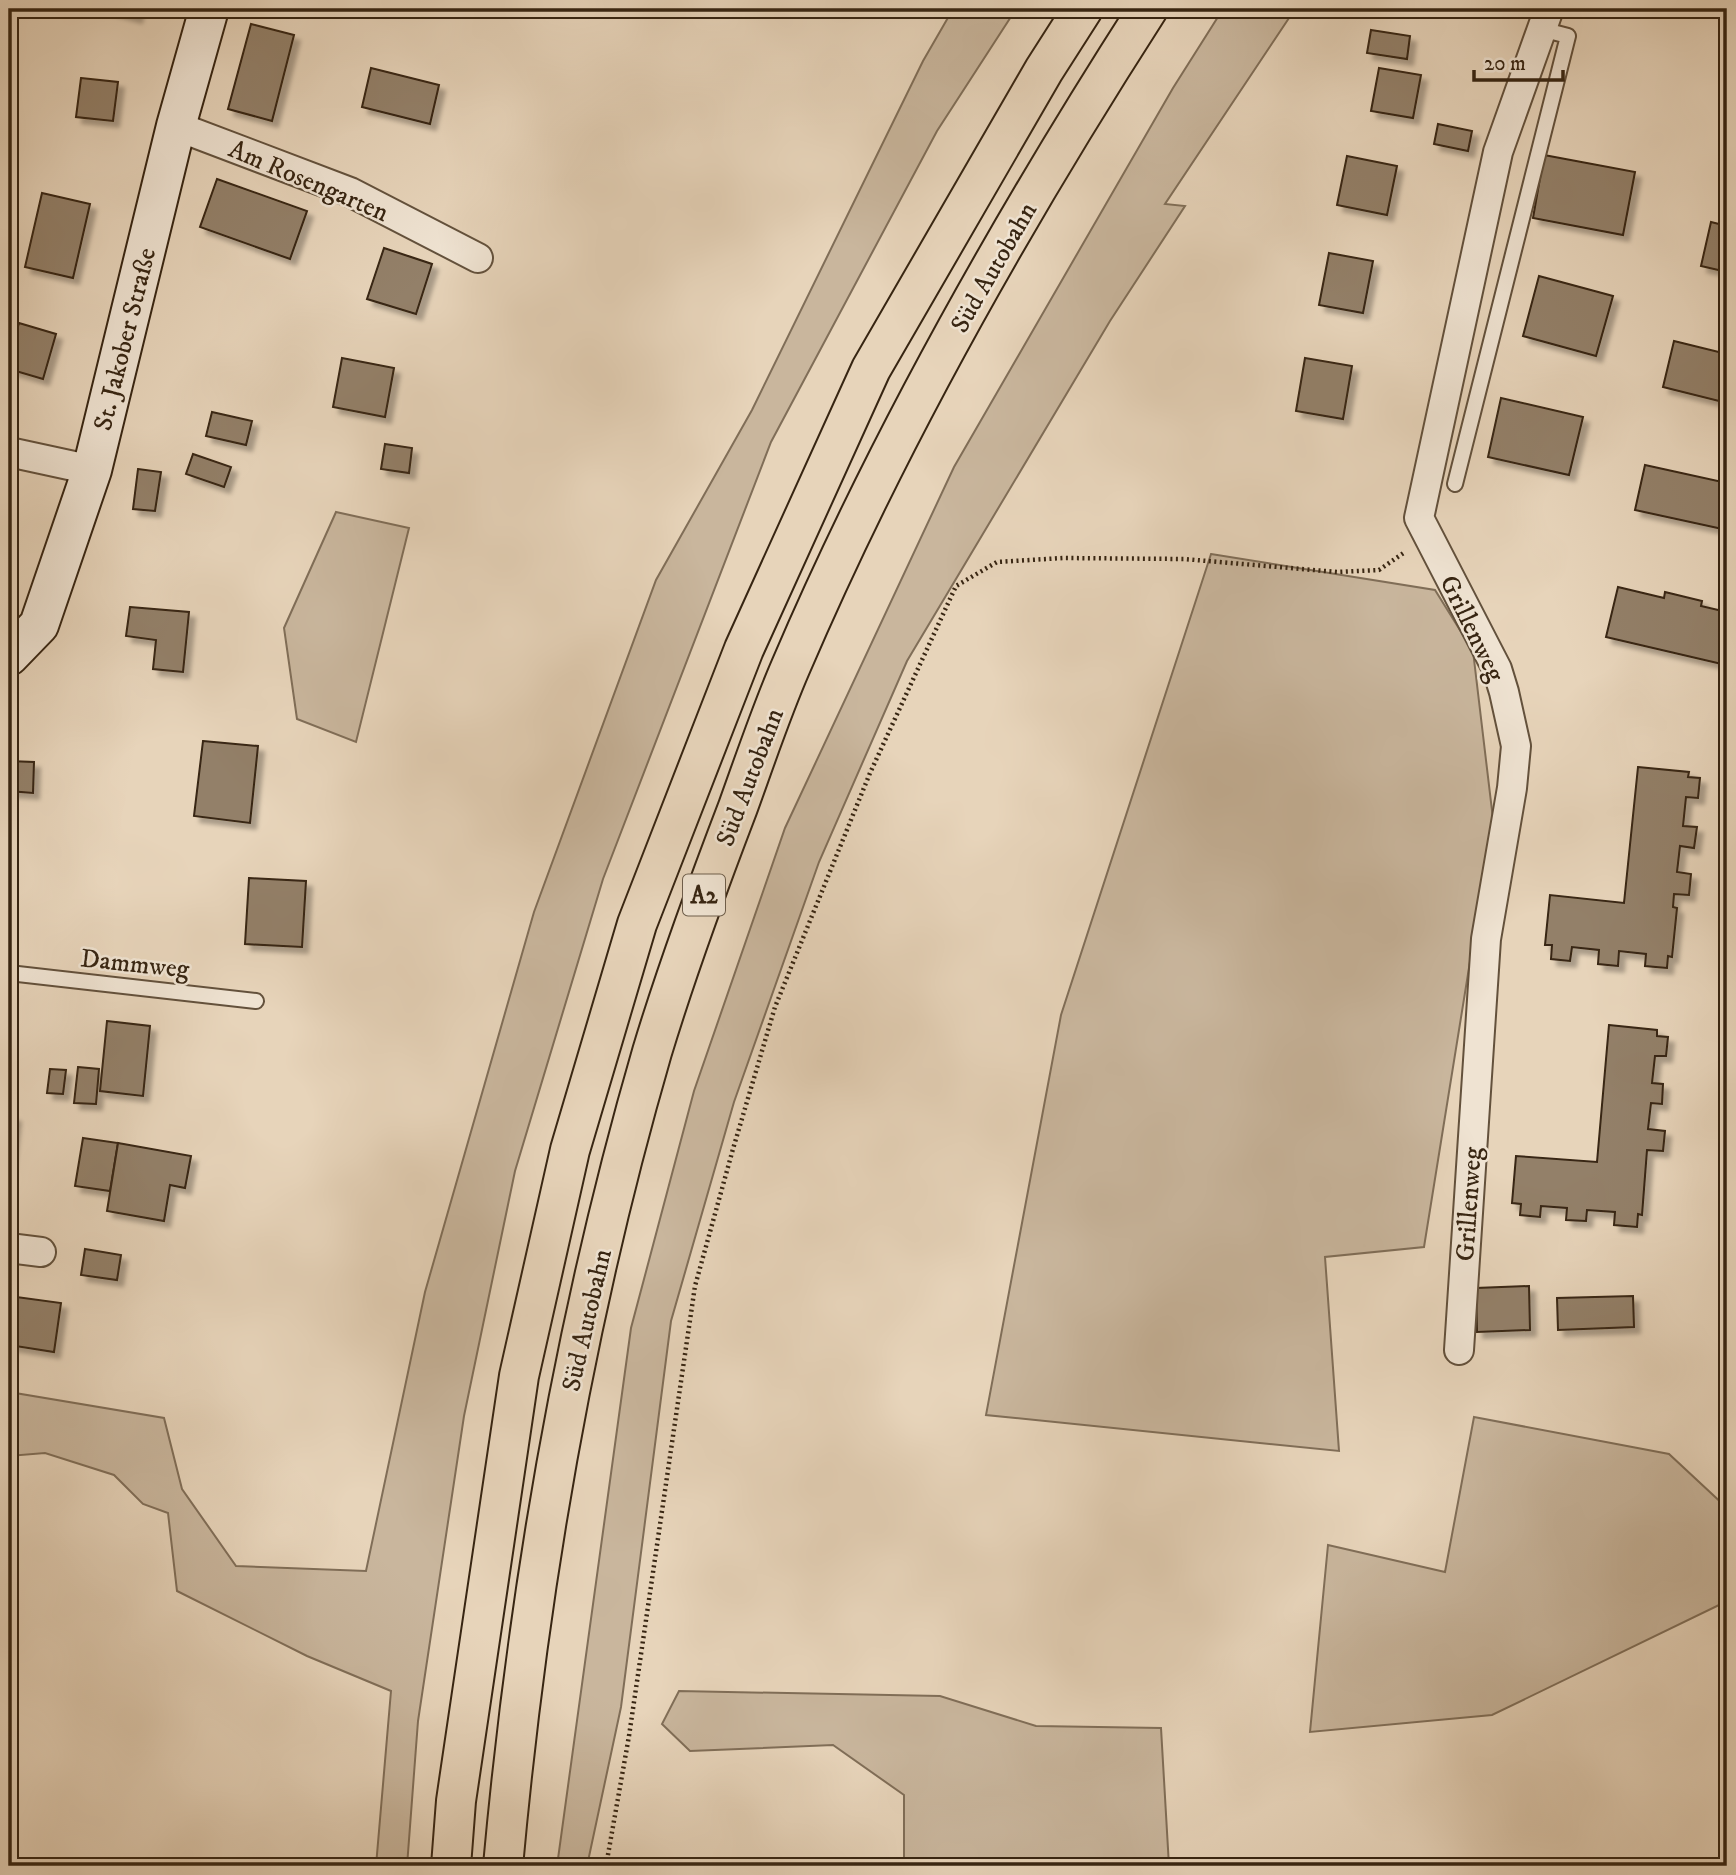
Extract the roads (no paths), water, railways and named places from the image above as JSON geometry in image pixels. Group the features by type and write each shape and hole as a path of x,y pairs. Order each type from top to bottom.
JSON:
{"highway":[{"name":"Süd Autobahn","path":"451,1866 456,1801 519,1376 570,1150 637,924 744,649 871,369 1044,70 1083,9"},
{"name":"Süd Autobahn","path":"503,1866 534,1599 570,1393 621,1163 690,934 789,670 852,530 922,393 1003,245 1090,99 1148,9"}],"main road":[{"name":"St. Jakober Straße","path":"9,656 39,625 92,470 176,126 209,9"}],"street":[{"name":"Grillenweg","path":"1459,1350 1486,939 1513,788 1516,746 1497,669 1419,518 1498,152 1545,19"},
{"name":"Am Rosengarten","path":"176,126 350,192 478,258"},
{"path":"9,452 92,470"},
{"path":"9,1248 41,1252"}],"lane":[{"path":"1455,484 1568,36 1545,19"},
{"name":"Dammweg","path":"9,973 256,1001"}]}
